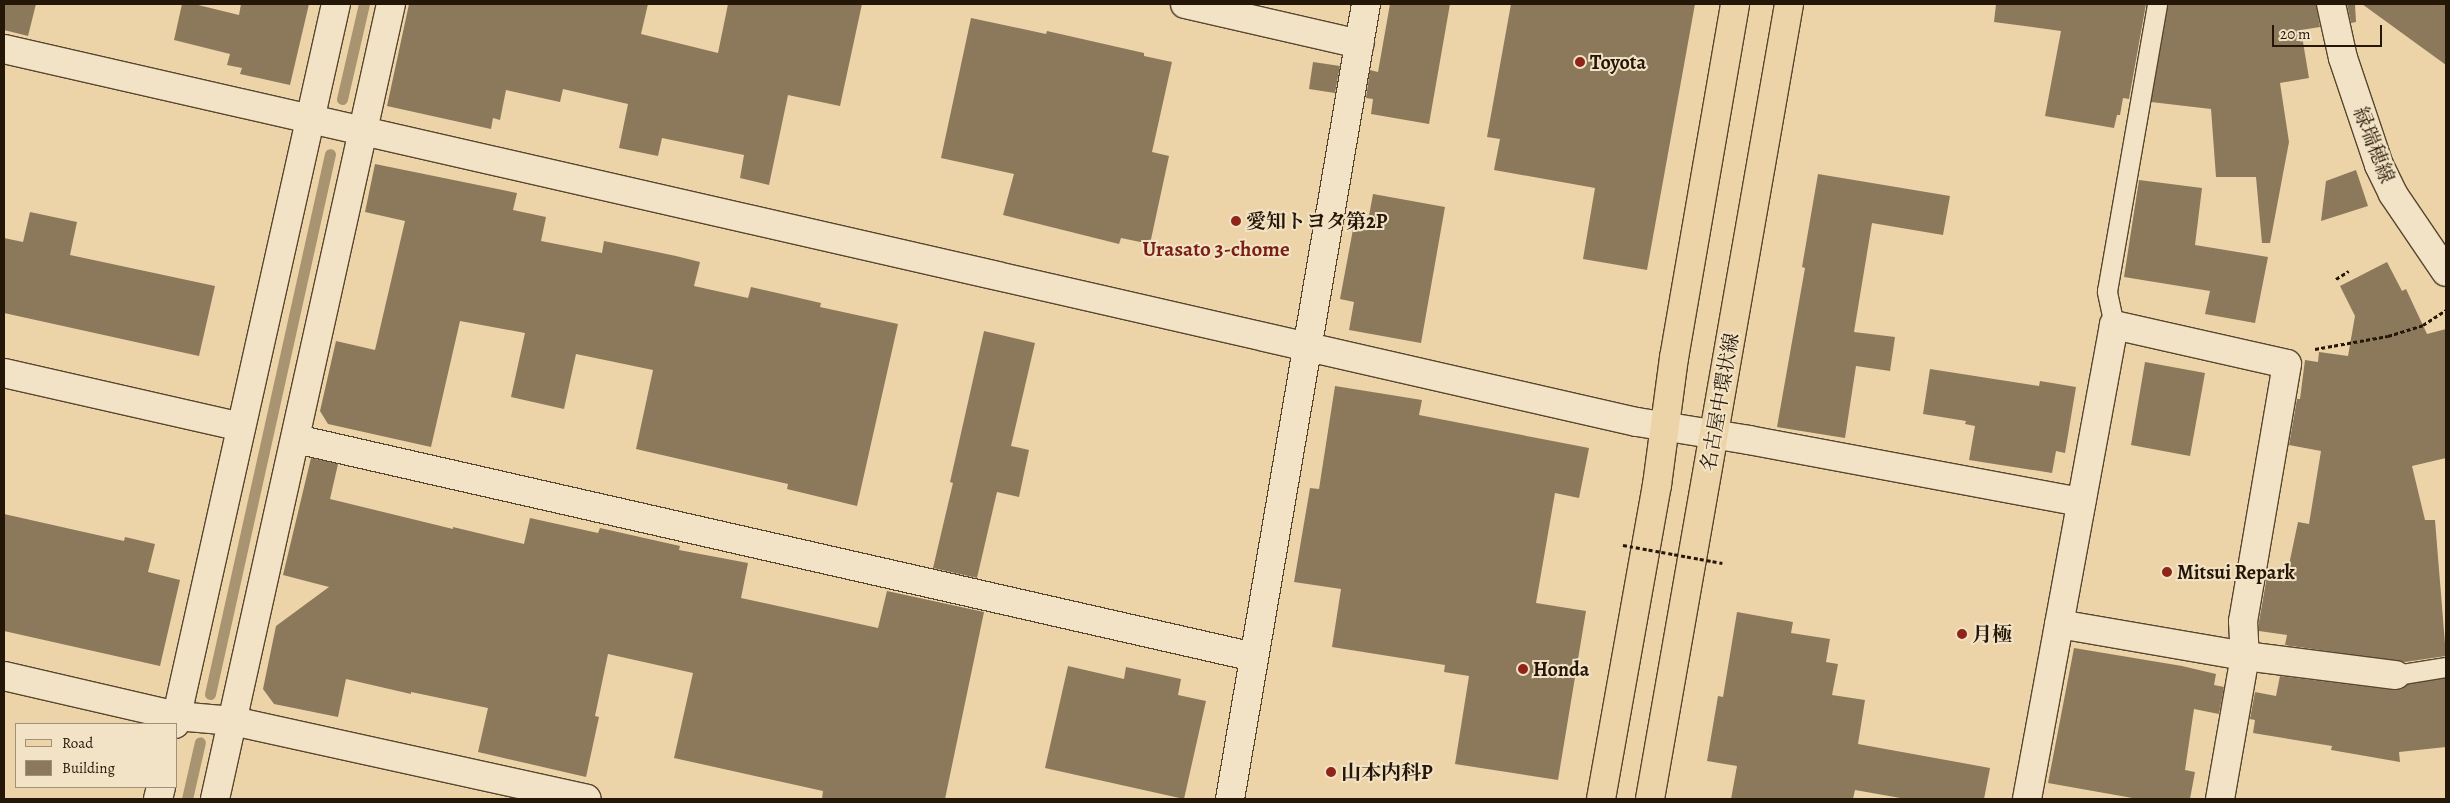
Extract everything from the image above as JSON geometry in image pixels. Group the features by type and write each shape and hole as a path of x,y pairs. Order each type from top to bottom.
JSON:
{"main road":[{"path":"1601,799 1666,427 1674,358 1735,4"},
{"name":"名古屋中環状線","path":"1650,799 1789,4"}],"street":[{"path":"176,720 336,4"},
{"path":"215,799 391,4"},
{"path":"1185,4 1360,44"},
{"path":"1230,799 1366,4"},
{"name":"緑瑞穂線","path":"2331,4 2344,58 2379,165 2393,194 2444,267"},
{"path":"4,50 1666,427 1715,434 2081,502"},
{"path":"2027,799 2114,325 2287,364 2243,621 2245,656 2220,799"},
{"path":"4,373 241,427"},
{"path":"296,439 1254,657"},
{"path":"2059,624 2245,656 2396,675"},
{"path":"4,676 176,720 233,722 492,789 587,799"}],"lane":[{"path":"2114,325 2107,291 2157,4"},
{"path":"2396,675 2446,667"}],"path":[{"path":"2336,279 2349,271"},
{"path":"2287,364 2298,351 2388,336 2423,325 2446,310"},
{"path":"1623,544 1722,563"}],"building":[{"path":"4,4 36,4 28,36 4,30"},
{"path":"182,4 194,4 239,15 241,4 309,4 290,85 240,74 242,68 227,65 230,54 174,40"},
{"path":"409,4 648,4 641,34 718,53 728,4 862,4 840,106 788,95 769,185 740,178 744,155 662,138 658,156 619,148 628,104 563,89 560,102 506,90 500,120 493,118 491,129 387,106"},
{"path":"1390,4 1450,4 1429,124 1371,114 1373,99 1366,98 1370,70 1378,72"},
{"path":"1511,4 1695,4 1647,270 1583,259 1595,188 1494,170 1500,139 1487,137"},
{"path":"1996,4 2146,4 2129,99 2123,98 2120,115 2117,115 2114,128 2045,116 2061,31 1994,22"},
{"path":"2168,4 2316,4 2320,27 2301,30 2309,78 2280,83 2289,142 2270,243 2262,243 2256,177 2216,177 2211,109 2151,102"},
{"path":"2347,4 2355,4 2356,22 2351,23"},
{"path":"2362,4 2446,4 2446,65"},
{"path":"971,18 1046,34 1047,31 1144,53 1144,56 1172,62 1152,152 1169,156 1150,244 1121,238 1119,244 1003,215 1014,174 941,158"},
{"path":"1313,62 1340,66 1335,93 1309,89"},
{"path":"375,164 517,193 513,210 546,217 541,241 602,253 604,241 676,256 700,262 694,286 748,298 751,287 821,303 820,307 898,324 857,506 787,489 788,484 636,449 653,370 576,354 564,409 511,397 525,333 460,321 431,447 328,424 320,411 336,341 375,350 405,221 365,212"},
{"path":"2356,170 2368,206 2321,221 2326,181"},
{"path":"1818,174 1950,196 1943,235 1872,223 1854,332 1895,337 1890,371 1856,366 1845,438 1777,427 1805,268 1802,267"},
{"path":"2139,180 2202,188 2195,245 2268,257 2255,323 2205,314 2210,291 2124,277"},
{"path":"1373,194 1445,207 1421,343 1349,330 1354,302 1340,299 1354,224 1367,227"},
{"path":"30,212 77,222 70,255 215,286 199,356 4,313 4,238 23,242"},
{"path":"2387,262 2402,291 2406,289 2427,334 2446,329 2446,458 2412,466 2425,520 2435,520 2446,656 2405,662 2285,645 2287,635 2259,631 2267,576 2286,579 2298,522 2309,524 2321,451 2289,445 2297,399 2300,399 2305,360 2318,362 2319,352 2348,356 2355,316 2340,286"},
{"path":"984,331 1035,343 1011,446 1029,450 1019,497 997,492 977,578 933,568 953,483 950,482"},
{"path":"2145,362 2205,373 2190,456 2131,445"},
{"path":"1930,369 2039,386 2040,381 2076,387 2065,453 2056,451 2052,473 1969,460 1975,426 1965,424 1966,421 1923,414"},
{"path":"1335,386 1422,400 1419,415 1589,448 1579,498 1555,493 1536,603 1586,611 1558,780 1455,764 1469,676 1444,672 1445,665 1332,647 1341,589 1294,582 1310,488 1319,489"},
{"path":"311,458 338,464 330,499 453,529 453,527 524,544 530,518 598,533 600,528 680,546 679,550 748,563 741,598 878,628 887,591 984,612 945,799 822,799 823,791 674,758 693,673 608,654 595,716 599,717 586,777 478,752 488,708 411,692 411,694 346,679 338,717 274,704 263,689 276,626 329,587 283,575"},
{"path":"4,514 124,541 125,537 155,544 148,572 180,580 160,666 4,631"},
{"path":"1737,612 1793,622 1791,633 1830,639 1826,662 1838,664 1832,695 1865,700 1858,744 1990,768 1984,799 1906,799 1855,790 1853,799 1731,799 1737,766 1707,761 1718,696 1723,697"},
{"path":"2074,648 2182,666 2216,674 2214,685 2224,687 2219,714 2194,709 2185,770 2195,772 2190,799 2138,799 2048,783"},
{"path":"1068,666 1124,679 1126,667 1181,679 1178,695 1206,701 1184,799 1045,768"},
{"path":"2280,676 2394,690 2402,689 2408,684 2446,678 2446,747 2399,752 2400,762 2331,750 2332,746 2253,733 2255,720 2250,719 2255,692 2276,696"}],"waterway":[{"path":"342,99 364,4"},
{"path":"210,694 330,154"},
{"path":"187,799 200,742"}],"place":[{"name":"Toyota","path":"1580,62"},
{"name":"愛知トヨタ第2P","path":"1236,221"},
{"name":"Mitsui Repark","path":"2167,572"},
{"name":"月極","path":"1962,634"},
{"name":"Honda","path":"1523,669"},
{"name":"山本内科P","path":"1331,772"}],"district":[{"name":"Urasato 3-chome","path":"1216,249"}]}
